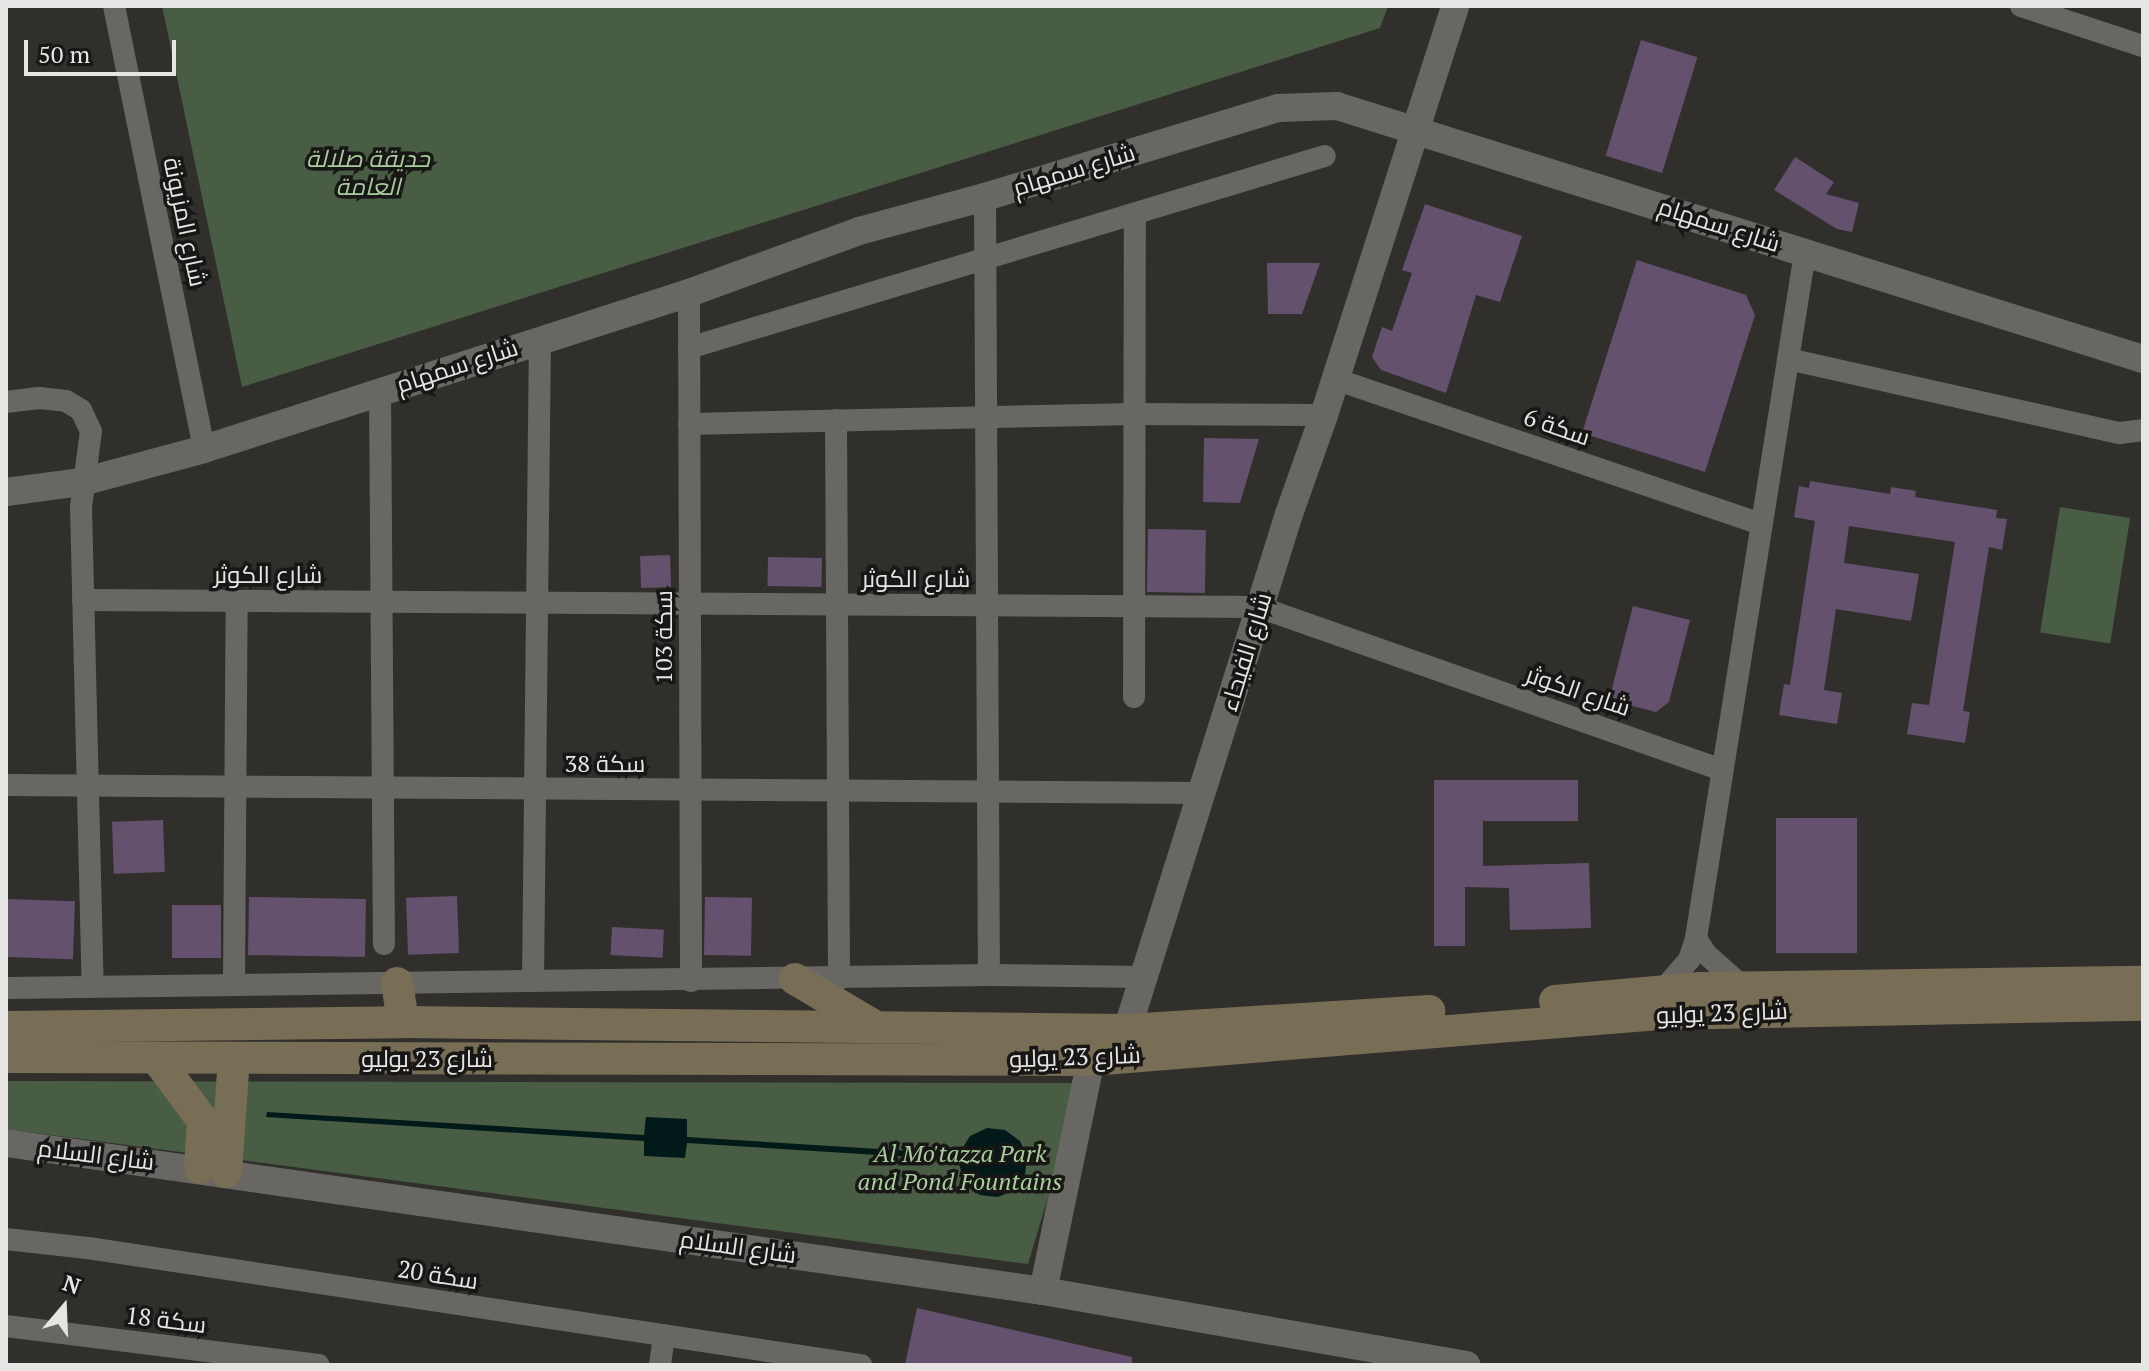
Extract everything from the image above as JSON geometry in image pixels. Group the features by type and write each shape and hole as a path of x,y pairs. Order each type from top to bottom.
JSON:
{"main road":[{"path":"795,979 874,1026"},
{"name":"شارع 23 يوليو","path":"6,1027 403,1022 1127,1030 1463,1009 1743,987 2143,982"},
{"path":"397,983 403,1022"},
{"name":"شارع 23 يوليو","path":"6,1057 1091,1060 1659,1014 2143,1005"},
{"path":"157,1059 203,1121 213,1170"},
{"path":"213,1170 234,1059"}],"street":[{"name":"شارع المزيونة","path":"114,6 204,449"},
{"name":"شارع الفيحاء","path":"1127,1030 1259,607 1455,6"},
{"path":"2021,6 2060,12 2143,46"},
{"name":"شارع سمهام","path":"6,492 82,482 204,449 689,293 859,231 985,197 1278,108 1337,106 2143,359"},
{"path":"689,348 1325,156"},
{"path":"985,197 989,975"},
{"path":"1134,697 1135,215"},
{"path":"1662,991 1689,960 1696,938 1720,769 1805,253"},
{"name":"سكة 103","path":"689,293 691,981"},
{"path":"533,981 540,339"},
{"path":"1788,359 2120,433 2143,430"},
{"name":"سكة 6","path":"1335,379 1761,524"},
{"path":"380,391 384,944"},
{"path":"6,402 39,398 66,401 81,410 91,431 82,482 93,985"},
{"path":"689,424 1135,414 1324,415"},
{"path":"836,420 839,979"},
{"name":"شارع الكوثر","path":"83,600 1259,607 1720,769"},
{"path":"234,984 237,601"},
{"name":"سكة 38","path":"6,785 236,789 1203,793"},
{"path":"1696,938 1706,954 1743,987"},
{"path":"6,988 989,975 1144,977"},
{"path":"1043,1291 1091,1060 1127,1030"},
{"name":"شارع السلام","path":"6,1143 213,1170 1043,1291 1457,1364"},
{"name":"سكة 20","path":"6,1239 88,1248 861,1365"},
{"name":"سكة 18","path":"6,1326 319,1365"},
{"path":"660,1365 664,1335"}],"green space":[{"name":"حديقة صلالة العامة","path":"162,6 1388,6 1380,28 242,387"},
{"path":"2060,507 2130,518 2110,644 2040,632"},
{"name":"Al Mo'tazza Park and Pond Fountains","path":"6,1081 1082,1083 1028,1264 6,1129"}],"water":[{"path":"267,1112 644,1135 646,1117 687,1119 687,1137 959,1154 970,1136 987,1128 1005,1130 1020,1141 1027,1157 1025,1175 1014,1190 998,1197 980,1195 965,1185 958,1160 687,1143 685,1158 644,1156 644,1141 266,1117"}],"building":[{"path":"1641,40 1697,57 1662,173 1606,156"},
{"path":"1795,157 1834,182 1826,194 1859,203 1852,232 1837,229 1774,190"},
{"path":"1425,204 1522,236 1500,302 1476,295 1446,393 1381,370 1372,357 1382,327 1392,331 1412,273 1402,270"},
{"path":"1637,260 1746,295 1755,315 1705,472 1582,433"},
{"path":"1267,263 1320,263 1302,314 1268,314"},
{"path":"1204,438 1259,439 1240,503 1203,502"},
{"path":"1810,481 1890,494 1891,487 1916,491 1915,497 1997,510 1996,518 2007,519 2002,550 1989,547 1963,711 1970,712 1965,743 1907,734 1912,703 1929,705 1955,542 1849,526 1844,563 1919,574 1911,621 1836,609 1824,690 1842,693 1837,724 1779,715 1784,684 1790,685 1815,521 1794,517 1799,486 1809,488"},
{"path":"1148,529 1206,530 1205,593 1147,592"},
{"path":"670,555 671,587 641,588 640,556"},
{"path":"768,557 822,558 821,587 767,586"},
{"path":"1633,606 1690,620 1669,702 1656,712 1609,700"},
{"path":"1434,780 1578,780 1578,821 1483,821 1483,866 1589,863 1591,928 1510,930 1509,888 1465,887 1465,946 1434,946"},
{"path":"1776,818 1857,818 1857,953 1776,953"},
{"path":"163,820 165,872 114,874 112,822"},
{"path":"457,896 459,953 408,955 406,898"},
{"path":"249,897 366,899 365,957 248,955"},
{"path":"705,897 752,898 751,956 704,955"},
{"path":"8,899 75,901 73,959 6,957"},
{"path":"172,905 221,905 221,958 172,958"},
{"path":"612,927 664,930 662,958 611,955"},
{"path":"917,1308 1132,1357 1132,1365 905,1365"}]}
